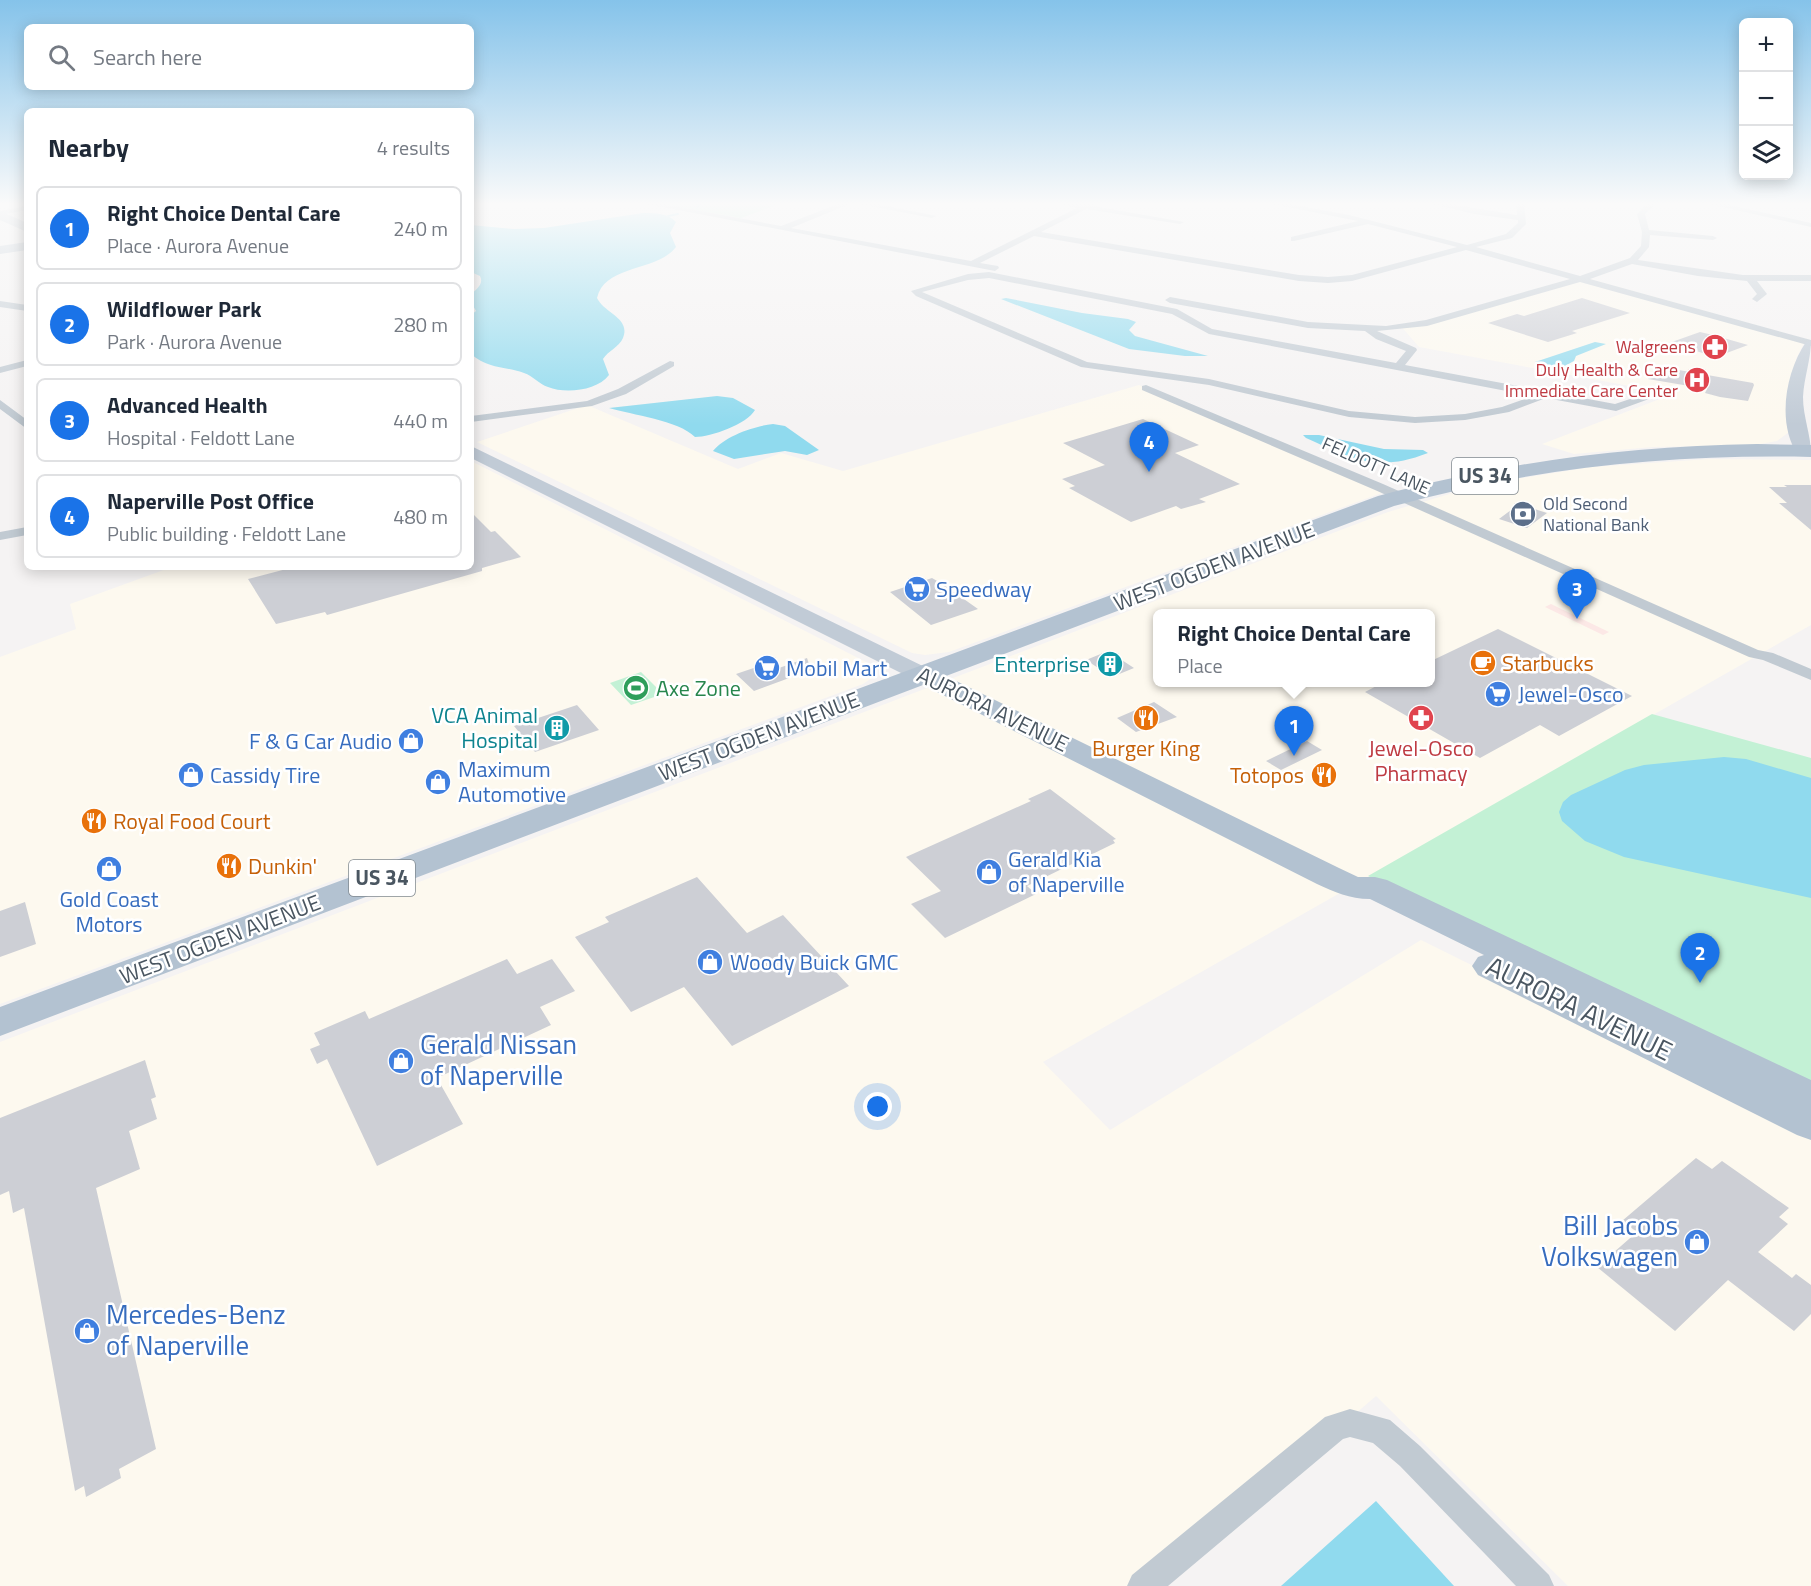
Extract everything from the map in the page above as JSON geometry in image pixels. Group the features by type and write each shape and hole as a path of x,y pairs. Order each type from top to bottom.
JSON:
{"main road":[{"path":"1808,451 1797,436 1796,380 1801,361 1811,344"},
{"name":"WEST OGDEN AVENUE","path":"0,1022 1400,497 1469,479 1583,460 1679,452 1808,451"},
{"name":"AURORA AVENUE","path":"474,452 1354,888 1375,888 1811,1097"},
{"name":"AURORA AVENUE","path":"1354,888 1365,905 1811,1124"}],"street":[{"path":"968,277 916,291 1077,362 1209,382 1338,412 1415,420 1483,415 1547,394"},
{"path":"999,277 1174,311 1187,315 1203,328 1218,333 1292,348 1616,408 1645,397"},
{"path":"1042,277 1292,323 1369,329 1427,323 1583,277"},
{"path":"1293,277 1328,280 1355,277"},
{"path":"1576,277 1811,344"},
{"path":"1731,277 1811,278"},
{"path":"1750,279 1762,294 1757,299"},
{"path":"0,304 24,308"},
{"path":"1369,329 1376,336 1405,345 1412,350 1399,366"},
{"path":"0,370 24,364"},
{"path":"474,419 560,409 597,401 633,387 670,364"},
{"name":"FELDOTT LANE","path":"1146,387 1754,654 1767,656 1811,675"},
{"path":"0,403 24,423"},
{"path":"0,536 24,532"},
{"name":"FELDOTT LANE","path":"1754,654 1760,661 1811,683"},
{"path":"1143,1586 1335,1427 1350,1423 1380,1430 1410,1456 1538,1586"}],"shaded area":[{"path":"1577,277 1584,277 1806,339 1796,359 1789,432 1777,441 1755,445 1653,447 1574,454 1542,444 1673,394 1419,347 1400,325 1422,322"},
{"path":"1139,385 1387,491 949,652 925,655 912,653 477,442 587,405 738,469 781,453 843,471"},
{"path":"1709,459 1811,460 1811,625 1043,1062 1110,1130 1421,940 1811,1133 1811,1586 1568,1586 1376,1396 1155,1586 0,1586 0,1042 1388,512 1484,484 1591,467"},
{"path":"474,463 866,662 873,669 872,678 863,684 0,1004 0,657 76,629 70,604 164,570 474,570"},
{"path":"1551,604 1609,632 1603,635 1545,607"}],"green space":[{"name":"Axe Zone","path":"641,672 663,694 631,705 610,683"},
{"path":"1652,714 1811,758 1811,1090 1368,876"}],"water":[{"path":"480,277 614,277 602,287 597,298 620,321 624,331 621,341 603,359 609,375 597,385 589,388 563,390 545,386 527,374 490,365 477,359 474,356 474,313 476,311 474,291 481,281"},
{"path":"1006,298 1082,313 1128,319 1136,322 1129,330 1135,336 1208,356 1185,356 1129,349 1001,299"},
{"path":"1595,342 1606,344 1576,356 1574,361 1561,368 1535,362"},
{"path":"717,396 733,398 755,410 744,420 728,429 695,437 678,426 609,408"},
{"path":"773,424 785,426 819,450 807,455 785,451 734,459 713,451 740,433"},
{"path":"1303,435 1319,435 1384,449 1423,450 1428,453 1394,462 1365,461 1338,452"},
{"path":"1724,757 1746,759 1811,778 1811,898 1624,857 1585,841 1562,821 1559,812 1563,802 1571,795 1625,770 1644,765"},
{"path":"1376,1501 1454,1586 1281,1586"}],"building":[{"path":"1582,298 1630,313 1572,331 1577,333 1548,342 1488,323 1517,314 1524,316"},
{"name":"Walgreens","path":"1700,332 1748,345 1716,357 1669,343"},
{"name":"Duly Health & Care Immediate Care Center","path":"1656,366 1754,385 1748,401 1720,397 1705,393 1707,389 1648,379"},
{"path":"1143,419 1199,445 1175,453 1240,484 1199,499 1206,502 1181,509 1176,506 1131,522 1069,488 1075,486 1062,479 1105,465 1063,443"},
{"path":"1784,485 1811,485 1811,530 1779,503 1787,503 1769,487 1787,487"},
{"name":"Old Second National Bank","path":"1519,504 1547,513 1527,528 1499,519"},
{"path":"474,515 491,532 495,531 521,557 482,568 482,571 327,615 325,612 276,624 248,579 282,570 474,570"},
{"name":"Speedway","path":"932,578 978,609 931,625 890,592"},
{"name":"Jewel-Osco","path":"1498,629 1632,696 1559,736 1540,725 1480,758 1365,692 1374,687 1435,687 1435,659"},
{"name":"Enterprise","path":"1108,651 1134,668 1112,677 1086,660"},
{"path":"807,658 811,670 754,691 736,674 771,662 779,668"},
{"name":"Burger King","path":"1154,702 1177,717 1136,732 1117,718"},
{"name":"VCA Animal Hospital","path":"577,705 599,730 535,752 514,726"},
{"path":"1307,741 1322,750 1281,770 1266,761"},
{"name":"Gerald Kia of Naperville","path":"1050,789 1116,839 1113,840 1115,843 1027,886 1036,894 945,938 911,904 941,891 906,857 1031,801 1028,799"},
{"name":"Woody Buick GMC","path":"697,877 747,933 783,915 849,986 732,1046 684,987 631,1012 575,937 609,922 605,917"},
{"path":"25,902 36,944 0,957 0,911"},
{"name":"Gerald Nissan of Naperville","path":"507,959 517,974 552,959 575,991 540,1007 551,1025 437,1078 463,1124 377,1166 327,1059 317,1064 310,1049 320,1045 314,1033 365,1011 369,1019"},
{"name":"Mercedes-Benz of Naperville","path":"145,1060 156,1097 151,1099 157,1119 129,1131 140,1169 96,1188 156,1449 119,1469 121,1478 86,1497 84,1486 75,1491 24,1208 13,1213 9,1191 0,1195 0,1118"},
{"name":"Bill Jacobs Volkswagen","path":"1696,1158 1712,1169 1722,1161 1789,1208 1779,1217 1788,1224 1758,1252 1792,1278 1796,1274 1811,1285 1811,1314 1794,1331 1728,1280 1675,1331 1597,1267 1637,1232 1622,1221"}],"place":[{"name":"Walgreens","path":"1715,347"},
{"name":"Duly Health & Care Immediate Care Center","path":"1697,380"},
{"name":"Naperville Post Office","path":"1149,472"},
{"name":"Old Second National Bank","path":"1523,514"},
{"name":"Speedway","path":"917,589"},
{"name":"Advanced Health","path":"1577,619"},
{"name":"Starbucks","path":"1483,663"},
{"name":"Enterprise","path":"1110,664"},
{"name":"Mobil Mart","path":"767,668"},
{"name":"Axe Zone","path":"636,688"},
{"name":"Jewel-Osco","path":"1498,694"},
{"name":"Burger King","path":"1146,718"},
{"name":"Jewel-Osco Pharmacy","path":"1421,718"},
{"name":"VCA Animal Hospital","path":"557,728"},
{"name":"F & G Car Audio","path":"411,741"},
{"name":"Right Choice Dental Care","path":"1294,756"},
{"name":"Cassidy Tire","path":"191,775"},
{"name":"Totopos","path":"1324,775"},
{"name":"Maximum Automotive","path":"438,782"},
{"name":"Royal Food Court","path":"94,821"},
{"name":"Dunkin'","path":"229,866"},
{"name":"Gold Coast Motors","path":"109,869"},
{"name":"Gerald Kia of Naperville","path":"989,872"},
{"name":"Woody Buick GMC","path":"710,962"},
{"name":"Wildflower Park","path":"1700,983"},
{"name":"Gerald Nissan of Naperville","path":"401,1061"},
{"name":"Bill Jacobs Volkswagen","path":"1697,1242"},
{"name":"Mercedes-Benz of Naperville","path":"87,1331"}]}
